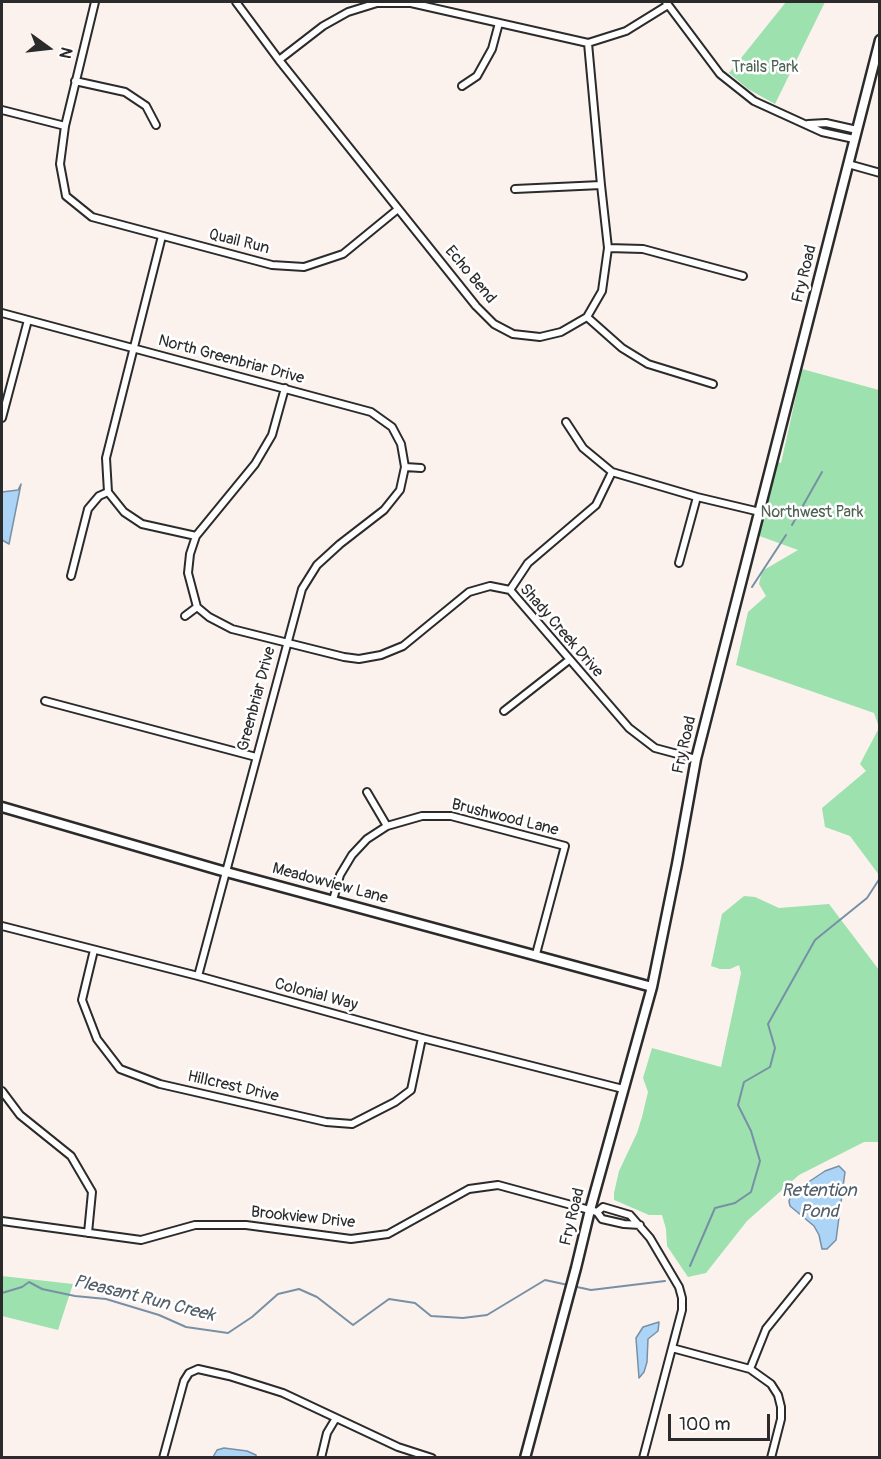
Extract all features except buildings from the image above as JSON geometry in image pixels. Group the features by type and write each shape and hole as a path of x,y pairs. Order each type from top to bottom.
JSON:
{"street":[{"path":"2,110 65,126 94,2"},
{"name":"Echo Bend","path":"236,2 279,60 398,209 476,306 494,324 513,334 540,337 561,332 587,317"},
{"path":"279,60 332,21 348,12 377,3 411,3 588,43 626,31 667,3 720,74 754,101 822,132 854,140"},
{"path":"462,86 477,76 492,49 499,23"},
{"name":"Fry Road","path":"525,1458 576,1268 594,1211 623,1089 652,987 696,759 879,40"},
{"path":"588,43 608,248 602,291 587,317 622,348 648,364 713,384"},
{"path":"75,81 125,92 146,105 156,125"},
{"path":"807,124 826,123 856,130"},
{"name":"Quail Run","path":"65,126 60,164 66,196 92,217 273,265 304,267 343,254 398,209"},
{"path":"848,164 879,173"},
{"path":"514,189 601,185"},
{"path":"162,236 106,458 108,492 124,512 142,524 196,536"},
{"path":"608,248 643,249 743,276"},
{"name":"North Greenbriar Drive","path":"2,313 371,412 392,427 401,444 405,467"},
{"path":"2,418 28,320"},
{"path":"185,616 197,607 188,573 190,554 196,536 255,464 272,435 285,388"},
{"path":"566,422 583,448 612,472 697,497 760,512"},
{"path":"405,467 421,468"},
{"name":"Greenbriar Drive","path":"198,976 302,589 317,565 384,510 400,490 405,467"},
{"path":"510,590 528,563 596,505 612,472"},
{"path":"71,576 88,508 99,496 108,492"},
{"path":"680,563 697,497"},
{"name":"Shady Creek Drive","path":"197,607 209,617 232,629 359,659 381,655 403,646 469,592 490,586 510,590 629,728 655,748 696,759"},
{"path":"504,711 569,660"},
{"path":"45,701 255,757"},
{"path":"367,792 387,826"},
{"name":"Meadowview Lane","path":"2,807 225,872 652,987"},
{"name":"Brushwood Lane","path":"333,900 340,875 352,855 367,839 387,826 423,816 451,816 565,846 536,954"},
{"name":"Colonial Way","path":"2,926 623,1089"},
{"name":"Hillcrest Drive","path":"94,950 82,1000 97,1039 120,1069 160,1084 326,1122 352,1124 395,1102 411,1090 422,1038"},
{"path":"2,1091 20,1114 71,1156 92,1192 88,1233"},
{"name":"Brookview Drive","path":"2,1221 141,1240 195,1225 246,1225 351,1239 388,1234 468,1189 498,1185 594,1211"},
{"path":"640,1225 602,1219 594,1211 603,1208 630,1215 640,1225 650,1238 679,1287 682,1310 642,1458"},
{"path":"750,1369 770,1322 808,1277"},
{"path":"672,1348 750,1369 771,1384 778,1395 781,1407 781,1419 771,1458"},
{"path":"163,1458 184,1381 189,1373 203,1369 303,1401 398,1447 432,1458"},
{"path":"321,1458 327,1433 336,1418"}],"green space":[{"name":"Trails Park","path":"786,2 825,2 775,104 748,89 729,73"},
{"name":"Northwest Park","path":"802,369 879,390 879,727 874,713 736,665 748,612 766,596 759,584 762,571 798,550 754,534 773,461 781,463"},
{"path":"879,728 879,875 850,836 825,827 822,808 866,771 860,764"},
{"path":"744,896 755,897 779,908 829,904 879,970 879,1142 864,1142 799,1175 747,1221 706,1273 688,1277 667,1246 662,1215 649,1215 614,1200 614,1193 619,1171 642,1117 648,1092 643,1078 652,1048 721,1067 741,973 739,965 730,969 711,966 722,914"},
{"path":"2,1276 73,1284 58,1330 2,1316"}],"water":[{"path":"21,484 9,544 2,540 2,492 18,490"},
{"name":"Retention Pond","path":"839,1166 845,1172 836,1240 827,1249 822,1249 814,1226 790,1206 789,1201 791,1196 810,1181 825,1171"},
{"path":"659,1322 658,1331 648,1339 647,1362 639,1378 636,1338 643,1327"},
{"path":"224,1448 247,1451 256,1457 213,1457 217,1450"}],"waterway":[{"path":"792,525 822,472"},
{"path":"752,587 786,535"},
{"name":"Pleasant Run Creek","path":"690,1266 715,1208 735,1203 751,1192 760,1161 751,1131 738,1105 744,1082 770,1067 775,1048 768,1024 815,940 867,898 880,878"},
{"name":"Pleasant Run Creek","path":"2,1293 22,1287 29,1282 42,1289 75,1296 106,1299 159,1315 186,1327 228,1333 252,1317 278,1294 299,1289 317,1297 353,1325 389,1299 415,1303 431,1316 463,1318 487,1315 545,1280 591,1290 665,1281"}]}
